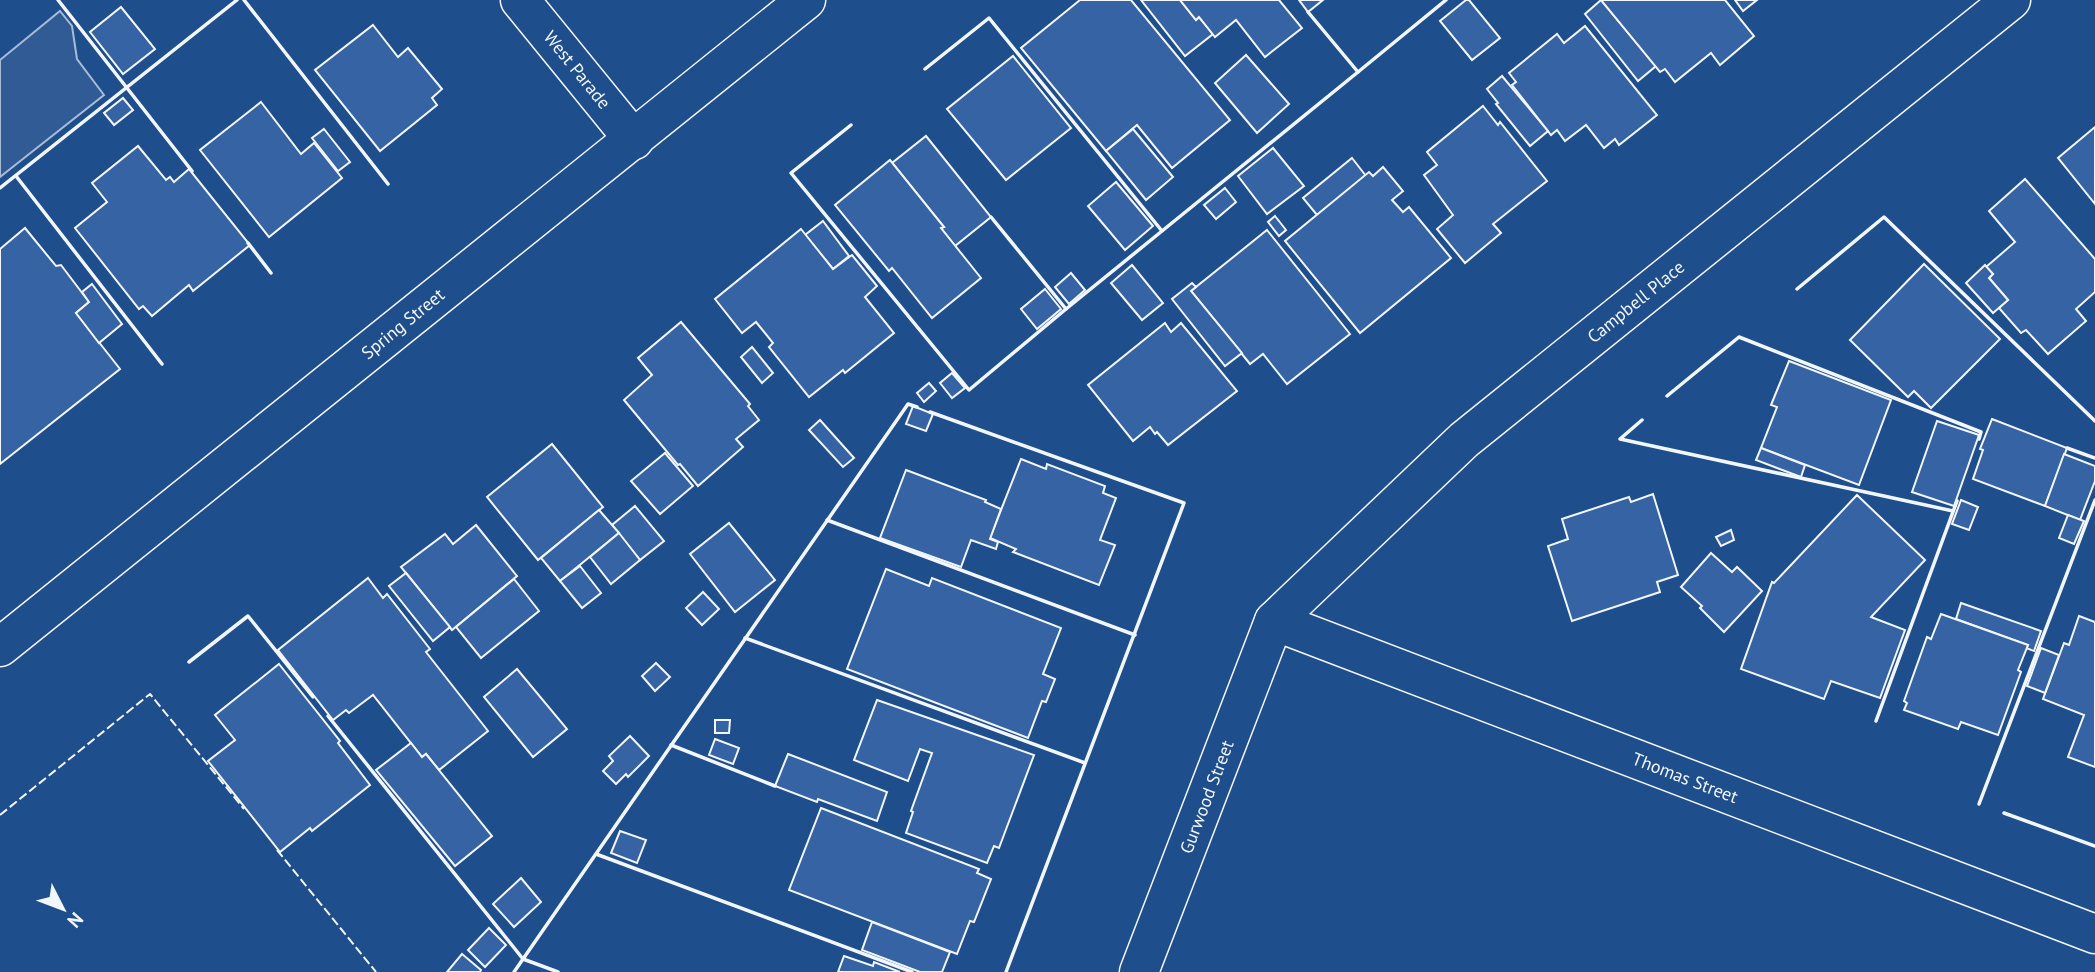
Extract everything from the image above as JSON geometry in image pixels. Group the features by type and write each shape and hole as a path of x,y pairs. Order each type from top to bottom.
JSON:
{"street":[{"name":"West Parade","path":"520,0 634,140"},
{"name":"Spring Street","path":"0,648 806,0"},
{"name":"Campbell Place","path":"1274,621 1459,445 2011,0"},
{"name":"Thomas Street","path":"1274,621 2095,934"},
{"name":"Gurwood Street","path":"1139,972 1274,621"}],"shaded area":[{"path":"60,11 72,26 77,59 104,95 0,177 0,60"}],"building":[{"path":"1080,0 1131,0 1230,120 1172,168 1137,125 1106,151 1021,48"},
{"path":"1141,0 1180,0 1196,20 1199,17 1213,34 1185,56"},
{"path":"1180,0 1279,0 1302,28 1265,57 1236,20 1215,37 1199,17 1196,20"},
{"path":"1299,0 1323,0 1308,12"},
{"path":"1469,0 1500,38 1472,60 1440,21"},
{"path":"1601,0 1656,66 1638,81 1585,14"},
{"path":"1601,0 1725,0 1754,36 1720,65 1711,53 1675,82 1665,69 1660,72"},
{"path":"1735,0 1757,0 1743,11"},
{"path":"121,7 155,49 123,74 90,32"},
{"path":"373,25 398,57 408,48 442,89 432,98 437,105 380,151 315,70"},
{"path":"1585,26 1657,115 1619,145 1615,139 1604,148 1586,125 1565,141 1557,130 1551,135 1512,85 1516,82 1509,73 1557,34 1564,43"},
{"path":"1246,55 1289,104 1257,133 1215,83"},
{"path":"1013,56 1071,128 1006,180 947,109"},
{"path":"1502,76 1548,131 1530,146 1487,89"},
{"path":"123,98 133,110 114,125 104,113"},
{"path":"261,102 301,154 314,143 342,178 269,237 200,150"},
{"path":"1483,106 1498,125 1500,122 1547,181 1493,224 1501,233 1465,263 1437,229 1453,215 1424,175 1437,165 1427,152"},
{"path":"2095,127 2095,204 2058,158"},
{"path":"324,129 350,162 338,171 312,138"},
{"path":"1133,129 1173,177 1146,200 1106,151"},
{"path":"926,136 991,217 955,246 941,228 944,227 892,163"},
{"path":"138,146 166,180 170,177 174,182 189,169 250,245 193,291 189,285 152,316 143,306 139,309 75,228 107,202 92,183"},
{"path":"1273,148 1304,186 1267,214 1238,176"},
{"path":"1352,158 1366,176 1317,215 1303,198"},
{"path":"890,160 981,278 932,318 892,268 889,271 835,205"},
{"path":"1383,167 1403,191 1392,200 1403,212 1409,207 1451,258 1360,333 1285,241 1369,172 1373,176"},
{"path":"2025,179 2095,259 2095,292 2076,309 2086,321 2048,354 2026,330 2021,333 1999,308 2008,300 1989,278 1993,274 1986,267 2015,242 1989,211"},
{"path":"1116,182 1153,226 1125,250 1088,206"},
{"path":"1225,188 1236,202 1216,219 1204,205"},
{"path":"1275,216 1286,230 1279,236 1268,222"},
{"path":"823,221 849,256 833,269 805,235"},
{"path":"25,228 56,266 61,265 89,302 76,313 120,369 0,464 0,249"},
{"path":"801,229 833,269 852,255 877,286 865,297 894,333 845,373 843,370 809,397 769,347 773,343 756,322 742,333 715,299"},
{"path":"1267,230 1350,334 1287,384 1263,354 1250,364 1191,291"},
{"path":"1924,264 2000,339 1931,408 1914,391 1908,397 1850,340"},
{"path":"1132,265 1163,303 1142,320 1111,283"},
{"path":"1985,265 1993,274 1989,278 2008,300 1993,313 1966,283"},
{"path":"1071,273 1085,290 1069,304 1055,287"},
{"path":"1192,283 1196,287 1191,291 1242,353 1225,366 1172,299"},
{"path":"92,284 122,324 99,343 76,313 89,302 82,292"},
{"path":"1045,289 1061,309 1037,329 1021,309"},
{"path":"681,322 750,404 748,406 759,420 736,439 743,447 698,486 624,400 652,375 638,358"},
{"path":"1165,323 1171,332 1181,323 1237,391 1168,445 1150,427 1133,441 1088,385"},
{"path":"752,347 773,373 762,383 741,357"},
{"path":"1789,361 1891,400 1859,485 1761,448 1777,407 1771,405"},
{"path":"952,373 965,388 952,398 940,383"},
{"path":"929,383 936,391 924,402 917,393"},
{"path":"913,406 933,414 926,431 906,424"},
{"path":"1992,419 2067,448 2045,506 1973,479 1983,450 1980,449"},
{"path":"820,420 854,458 843,467 809,430"},
{"path":"1937,421 1979,435 1954,506 1912,492"},
{"path":"552,444 603,507 538,560 487,497"},
{"path":"1761,448 1805,465 1801,477 1756,460"},
{"path":"665,453 693,486 660,514 631,481"},
{"path":"2064,454 2095,466 2095,481 2080,520 2045,506"},
{"path":"1021,459 1046,469 1047,464 1105,486 1103,493 1116,498 1100,540 1115,545 1099,585 1013,552 1016,549 990,538"},
{"path":"906,470 986,500 985,502 1001,509 990,539 998,542 996,549 971,540 961,567 880,538"},
{"path":"1653,494 1678,575 1657,582 1660,592 1572,621 1548,546 1568,539 1562,519 1629,497 1631,502"},
{"path":"1857,495 1925,560 1871,617 1905,630 1880,698 1831,681 1824,699 1741,669 1772,582 1774,583"},
{"path":"1961,500 1978,507 1969,530 1952,524"},
{"path":"635,506 664,541 640,560 612,525"},
{"path":"599,510 619,533 560,581 541,558"},
{"path":"2068,515 2084,521 2074,544 2059,538"},
{"path":"729,523 775,580 735,612 690,554"},
{"path":"476,525 517,576 452,630 401,567 445,534 453,544"},
{"path":"1731,530 1734,540 1721,546 1716,537"},
{"path":"619,533 640,560 611,584 590,557"},
{"path":"1711,553 1732,572 1737,567 1762,591 1724,632 1681,587"},
{"path":"580,566 601,593 582,608 560,581"},
{"path":"886,569 929,586 932,578 1061,628 1043,674 1055,679 1046,702 1042,701 1028,738 847,669"},
{"path":"406,573 450,627 433,641 389,586"},
{"path":"368,578 383,598 387,594 430,649 426,652 488,731 439,770 426,754 422,757 373,695 349,713 346,710 333,720 278,650"},
{"path":"514,579 539,611 481,658 456,627"},
{"path":"703,592 719,609 702,625 686,608"},
{"path":"1961,603 2041,631 2034,651 2026,648 2028,645 1956,619"},
{"path":"1941,614 2028,645 1998,735 1961,722 1958,729 1904,710 1907,703 1904,701 1927,637 1931,639"},
{"path":"2079,616 2095,622 2095,767 2068,757 2084,715 2043,699 2064,643 2069,645"},
{"path":"2041,648 2059,655 2045,693 2027,686"},
{"path":"656,663 670,677 655,691 642,676"},
{"path":"279,664 340,741 338,743 370,785 312,831 310,828 280,852 208,761 235,740 215,715"},
{"path":"517,669 567,729 533,757 484,697"},
{"path":"877,700 1034,755 999,848 994,846 987,863 906,833 932,753 920,749 908,781 854,760"},
{"path":"715,720 730,720 729,733 715,733"},
{"path":"630,736 649,756 628,777 626,774 616,784 603,771 613,761 609,756"},
{"path":"715,739 739,748 733,764 709,755"},
{"path":"411,743 422,757 426,754 492,836 455,866 376,770"},
{"path":"788,754 887,792 877,821 775,786"},
{"path":"821,808 979,869 977,873 991,879 974,922 970,921 957,954 789,890"},
{"path":"620,831 646,840 637,863 611,853"},
{"path":"521,878 541,902 514,927 493,904"},
{"path":"872,922 950,952 942,972 920,972 862,950"},
{"path":"489,928 506,945 485,967 468,950"},
{"path":"462,954 481,970 480,972 447,972"},
{"path":"844,956 873,966 874,962 900,972 838,972"}],"fence":[{"path":"0,815 150,694 244,809"},
{"path":"277,850 376,972"}],"wall":[{"path":"58,0 192,171"},
{"path":"0,188 237,0"},
{"path":"244,0 388,184"},
{"path":"1308,12 1358,72 1446,0"},
{"path":"925,69 989,18 1162,231 1358,72"},
{"path":"851,125 791,173 969,390 1066,309"},
{"path":"16,176 162,364"},
{"path":"991,217 1066,309 1162,231"},
{"path":"1797,289 1884,217 2095,421"},
{"path":"248,243 271,273"},
{"path":"1667,396 1739,337 1981,432 1979,439"},
{"path":"514,972 908,404 917,407"},
{"path":"930,412 1184,503 1006,972"},
{"path":"1642,420 1620,439 1953,511"},
{"path":"2067,448 2095,458"},
{"path":"1979,804 2095,500"},
{"path":"1876,721 1957,501"},
{"path":"827,520 1135,635"},
{"path":"189,662 248,616 313,697"},
{"path":"745,638 1085,763"},
{"path":"328,716 523,959 558,972"},
{"path":"671,745 775,786"},
{"path":"2004,813 2095,846"},
{"path":"596,854 912,972"}]}
